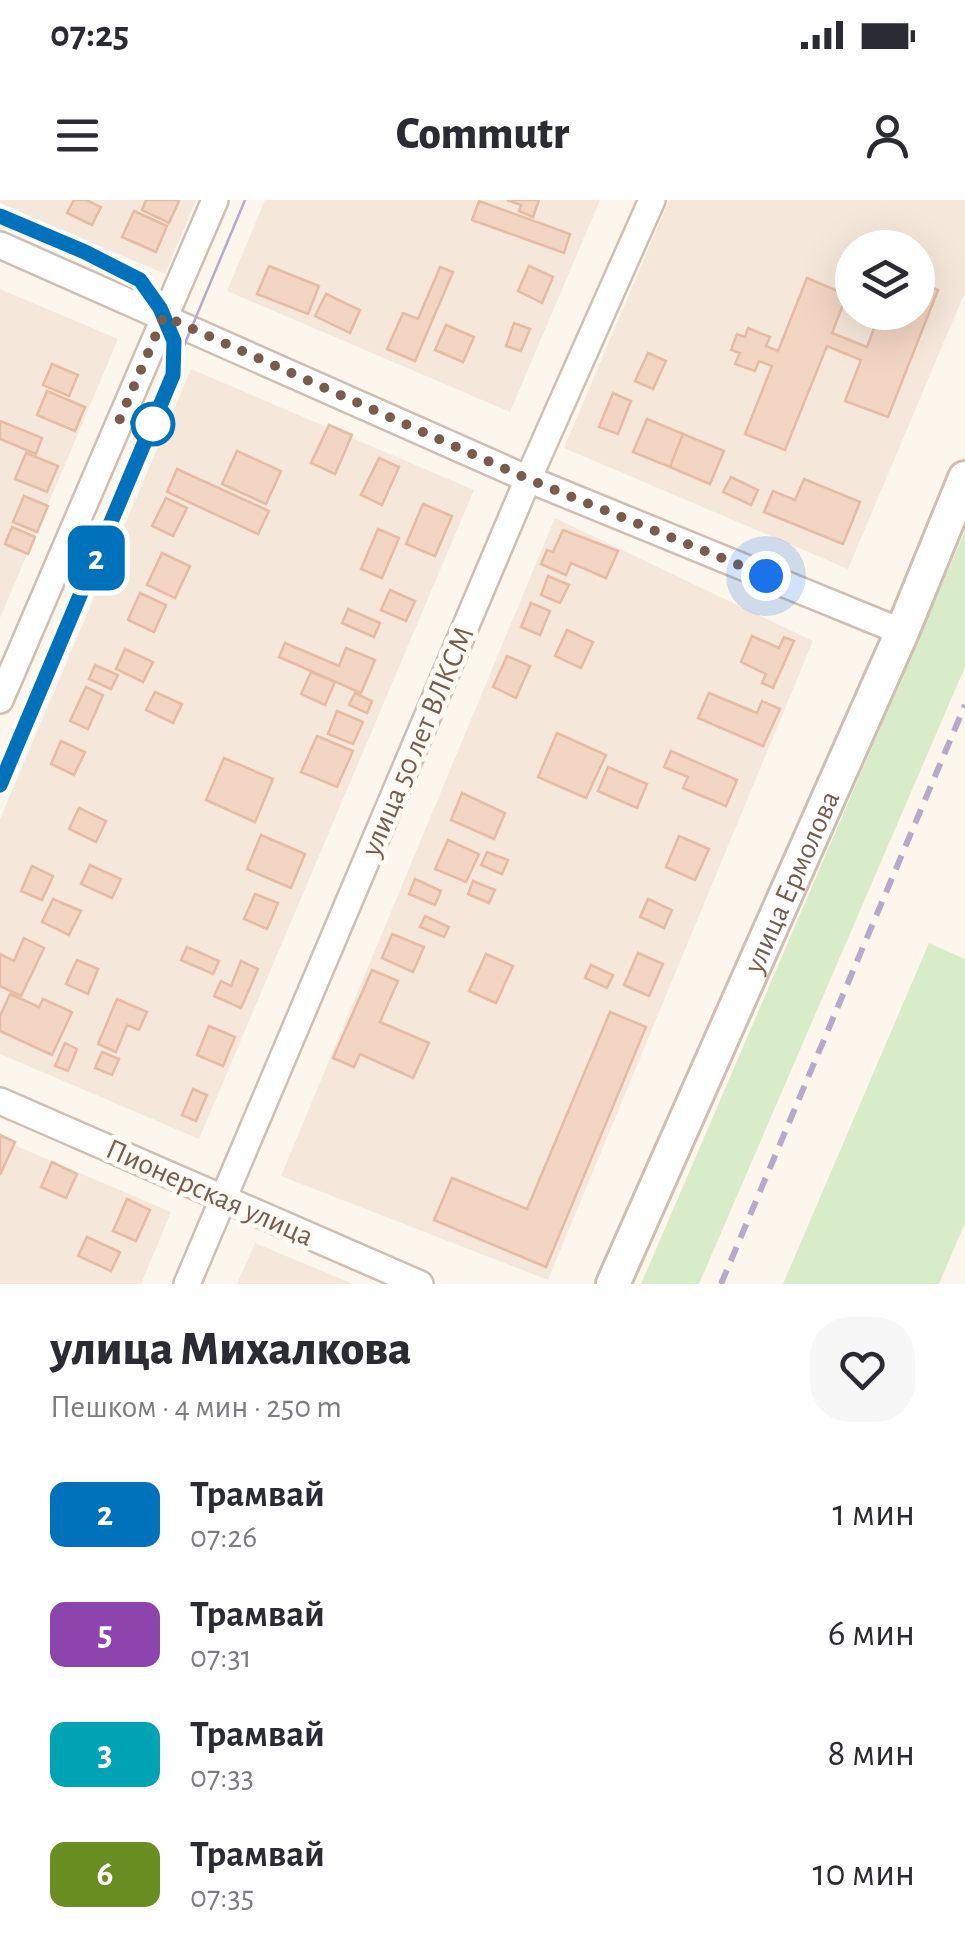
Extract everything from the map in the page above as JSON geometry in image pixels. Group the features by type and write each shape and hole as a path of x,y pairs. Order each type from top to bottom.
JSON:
{"street":[{"path":"0,700 215,200"},
{"name":"улица 50 лет ВЛКСМ","path":"187,1284 528,479 652,200"},
{"path":"0,245 528,479 902,632"},
{"name":"улица Ермолова","path":"614,1284 902,632 965,478"},
{"name":"Пионерская улица","path":"0,1101 420,1284"}],"shaded area":[{"path":"0,200 196,200 165,274"},
{"path":"265,200 600,200 510,412 227,291"},
{"path":"669,200 965,200 965,292 848,569 564,448"},
{"path":"0,289 118,339 0,618"},
{"path":"191,369 474,490 199,1139 0,1054 0,819"},
{"path":"555,518 813,641 548,1280 281,1176"},
{"path":"0,1139 171,1212 141,1284 0,1284"},
{"path":"255,1243 353,1284 237,1284"}],"green space":[{"path":"965,531 965,667 699,1284 641,1284"},
{"path":"929,943 965,959 965,1223 939,1284 783,1284"}],"building":[{"path":"74,200 86,200 101,207 92,225 67,213"},
{"path":"146,200 179,201 169,223 142,210"},
{"path":"507,200 539,200 533,217 519,211 521,205"},
{"path":"479,201 570,234 564,253 472,220"},
{"path":"134,211 167,226 156,252 122,237"},
{"path":"269,266 319,286 308,314 257,294"},
{"path":"529,266 553,277 542,303 518,291"},
{"path":"440,267 453,272 415,361 387,349 403,313 418,319"},
{"path":"807,278 835,290 832,333 867,347 873,330 922,330 888,417 845,401 861,360 827,346 785,450 745,434 772,366 759,361 755,371 735,364 740,353 731,350 737,334 745,337 748,328 770,337 766,346 778,351"},
{"path":"326,294 360,310 350,333 315,316"},
{"path":"514,323 530,329 521,351 506,346"},
{"path":"446,325 474,337 463,362 435,350"},
{"path":"648,353 666,361 653,389 635,381"},
{"path":"52,364 78,375 69,396 43,385"},
{"path":"47,391 85,407 75,431 37,415"},
{"path":"613,393 631,401 618,434 599,427"},
{"path":"647,419 683,434 670,467 633,452"},
{"path":"0,421 42,438 36,454 0,439"},
{"path":"329,425 352,435 335,474 311,463"},
{"path":"683,434 724,451 710,484 670,467"},
{"path":"237,451 281,471 266,504 222,484"},
{"path":"26,453 58,466 47,492 15,479"},
{"path":"379,458 399,467 382,505 361,495"},
{"path":"177,469 269,511 258,534 167,492"},
{"path":"731,477 758,490 751,505 723,492"},
{"path":"804,479 860,502 843,544 764,512 773,491 795,500"},
{"path":"24,496 48,506 37,532 13,522"},
{"path":"166,498 187,508 173,536 152,526"},
{"path":"423,504 452,516 435,556 406,544"},
{"path":"12,527 35,537 28,554 5,544"},
{"path":"378,529 399,538 382,578 361,569"},
{"path":"563,530 618,551 606,578 571,563 566,575 541,564 547,550 553,552"},
{"path":"162,553 190,566 175,598 147,585"},
{"path":"548,576 569,585 560,603 541,595"},
{"path":"390,590 415,601 406,621 381,610"},
{"path":"140,593 166,605 154,632 128,620"},
{"path":"531,603 550,611 540,635 521,627"},
{"path":"348,609 380,623 374,637 342,623"},
{"path":"567,630 593,642 581,668 555,656"},
{"path":"752,636 779,648 784,637 794,641 773,688 762,683 766,674 741,662"},
{"path":"285,643 339,666 346,648 375,660 361,693 279,657"},
{"path":"125,649 153,662 143,682 116,669"},
{"path":"507,656 530,666 516,698 493,687"},
{"path":"95,665 118,675 111,689 89,679"},
{"path":"311,672 335,682 325,705 301,694"},
{"path":"86,687 103,695 88,729 70,721"},
{"path":"155,692 182,704 173,723 146,710"},
{"path":"355,693 372,701 367,713 349,705"},
{"path":"709,693 757,713 762,701 780,709 763,746 698,718"},
{"path":"337,711 363,722 353,744 328,734"},
{"path":"557,733 606,755 586,798 538,777"},
{"path":"317,736 353,751 337,787 301,772"},
{"path":"61,741 85,752 74,775 51,764"},
{"path":"671,751 737,780 726,806 683,788 688,777 664,767"},
{"path":"224,758 273,779 255,822 206,800"},
{"path":"608,767 647,784 637,808 598,791"},
{"path":"462,793 505,813 494,839 451,820"},
{"path":"79,808 106,821 96,842 69,829"},
{"path":"261,835 305,854 291,888 247,869"},
{"path":"679,836 709,849 695,880 666,867"},
{"path":"448,840 479,854 466,882 435,869"},
{"path":"487,852 508,860 502,874 481,865"},
{"path":"90,865 121,879 112,898 81,884"},
{"path":"32,866 53,876 42,900 21,891"},
{"path":"415,879 441,891 435,905 409,894"},
{"path":"473,881 495,890 489,903 468,894"},
{"path":"255,894 278,903 267,929 244,919"},
{"path":"53,899 81,911 69,935 42,922"},
{"path":"648,899 672,910 664,928 640,917"},
{"path":"425,916 449,927 444,937 420,927"},
{"path":"392,934 424,947 413,972 382,958"},
{"path":"24,938 44,948 21,996 0,986 0,954 14,961"},
{"path":"187,947 219,961 213,974 181,960"},
{"path":"638,953 663,964 649,996 624,985"},
{"path":"486,954 513,966 496,1003 469,991"},
{"path":"77,960 98,969 88,994 66,984"},
{"path":"241,961 258,969 241,1008 214,996 221,981 231,986"},
{"path":"591,965 613,975 607,988 585,978"},
{"path":"372,970 398,981 380,1022 429,1043 413,1078 360,1054 354,1067 333,1058"},
{"path":"10,994 39,1007 43,999 72,1012 52,1055 0,1031 0,1016"},
{"path":"117,999 147,1012 139,1030 127,1025 116,1052 98,1044"},
{"path":"610,1012 646,1027 546,1267 434,1220 452,1178 527,1209"},
{"path":"209,1026 235,1037 223,1066 197,1055"},
{"path":"65,1043 77,1049 68,1071 55,1066"},
{"path":"102,1052 119,1059 112,1075 95,1068"},
{"path":"193,1089 207,1095 196,1121 182,1115"},
{"path":"0,1135 15,1142 0,1175"},
{"path":"52,1162 77,1174 66,1198 41,1187"},
{"path":"127,1199 150,1210 136,1241 113,1231"},
{"path":"87,1237 120,1252 111,1271 78,1256"}],"tram line":[{"path":"0,785 245,200"},
{"path":"0,216 140,280 160,308 174,341 174,365"},
{"name":"2","path":"0,216 140,280 160,308 174,341 173,375 0,785"}],"railway":[{"path":"721,1284 965,705"}],"route":[{"path":"153,424 119,421 164,316 528,479 766,576"}]}
